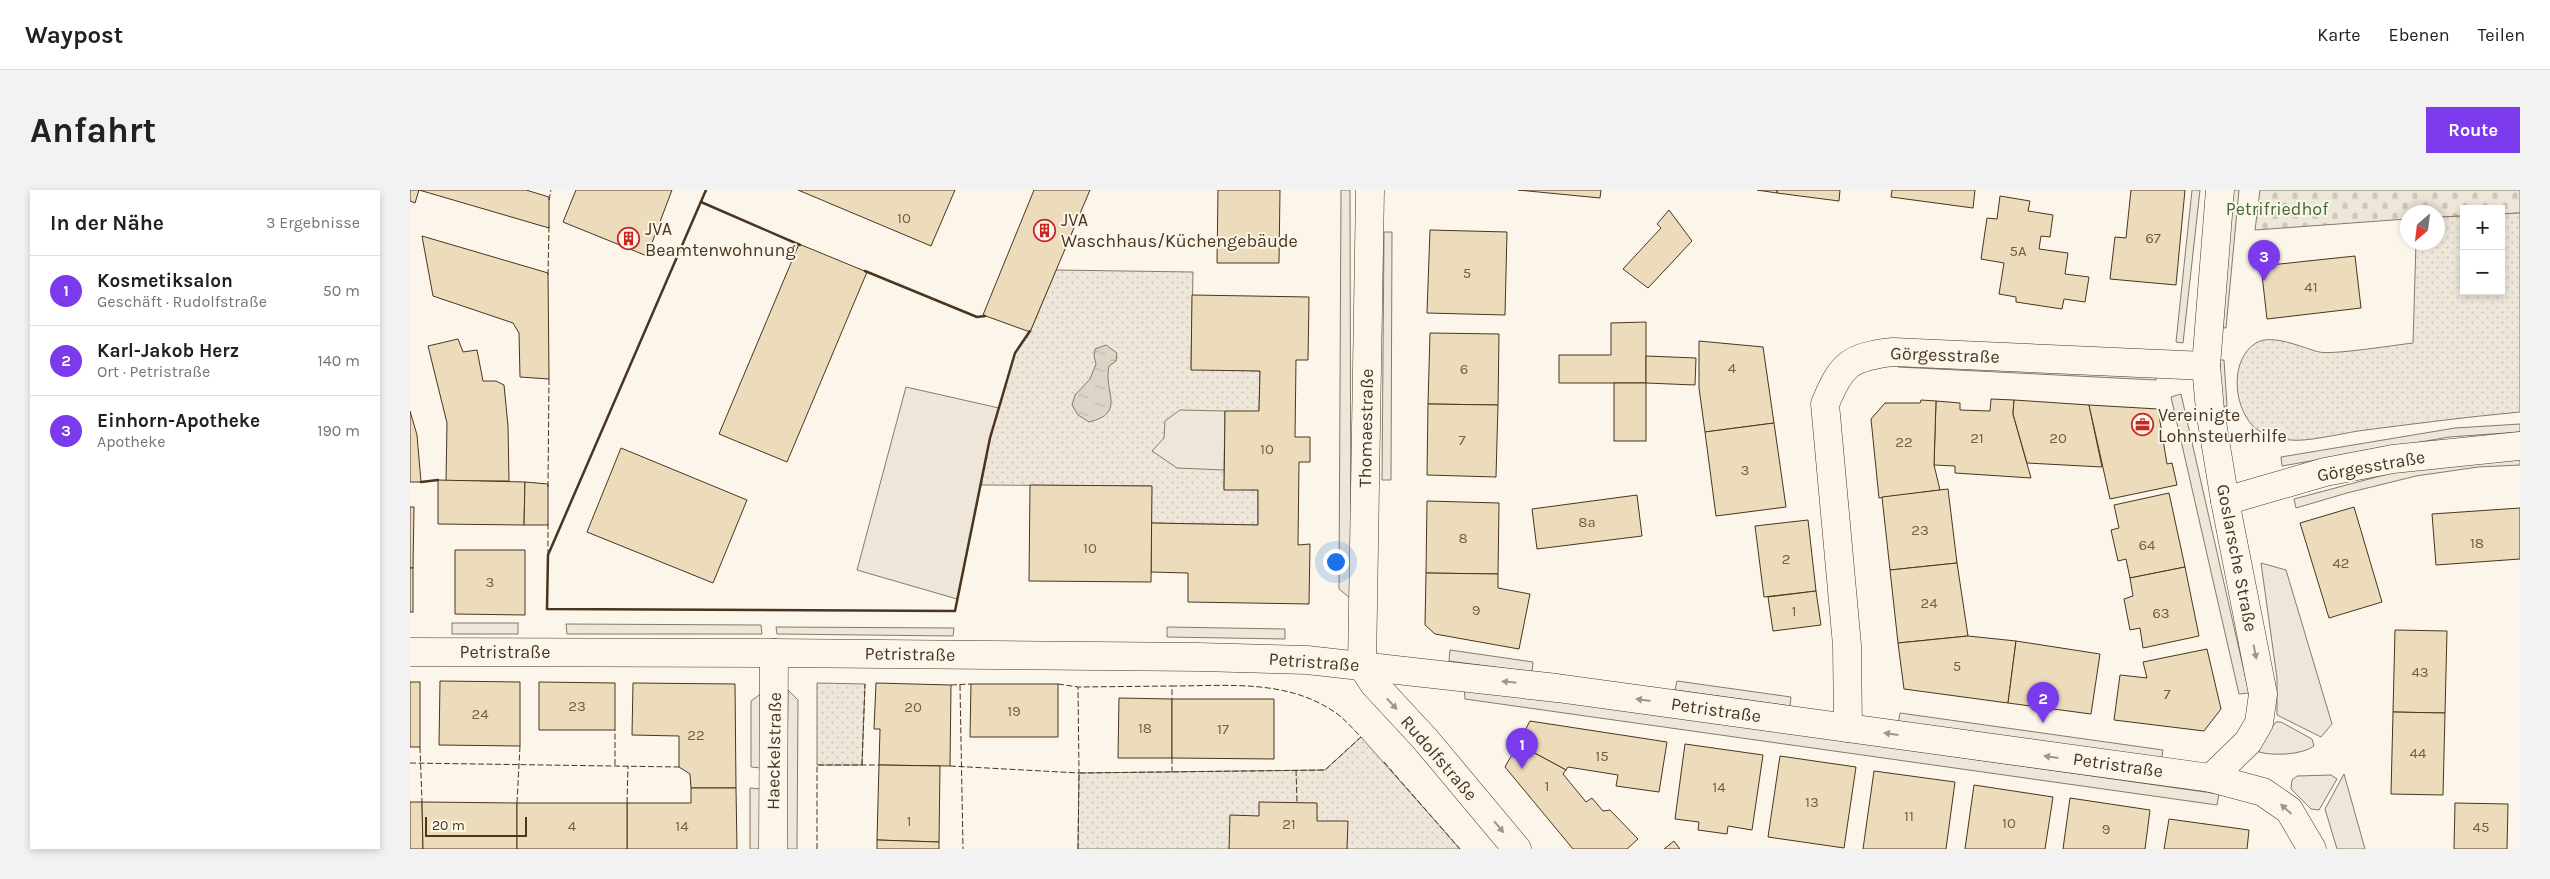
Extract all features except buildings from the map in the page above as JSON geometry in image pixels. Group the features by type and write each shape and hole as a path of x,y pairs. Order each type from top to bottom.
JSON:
{"street":[{"name":"Thomaestraße","path":"1362,666 1370,190"},
{"name":"Goslarsche Straße","path":"2212,778 2248,742 2259,723 2263,694 2225,501 2210,410 2206,366 2220,190"},
{"name":"Görgesstraße","path":"1848,728 1846,645 1826,404 1834,383 1852,361 1869,354 1893,352 2206,366"},
{"name":"Görgesstraße","path":"2225,501 2325,472 2394,459 2520,446"},
{"name":"Petristraße","path":"410,652 774,653 1285,659 1557,688 2212,778"},
{"name":"Haeckelstraße","path":"773,849 774,653"},
{"name":"Rudolfstraße","path":"1362,666 1374,684 1425,739 1518,849"},
{"path":"2212,778 2263,792 2290,810 2312,849"}],"green space":[{"name":"Petrifriedhof","path":"2260,190 2520,190 2520,213 2505,214 2505,205 2460,205 2460,216 2445,217 2445,205 2400,205 2400,220 2255,230"},
{"path":"2520,213 2520,412 2459,418 2297,440 2270,436 2252,425 2241,406 2237,382 2238,370 2242,360 2248,350 2256,343 2263,340 2279,340 2326,353 2413,343 2416,250 2445,250 2445,217 2460,216 2460,295 2505,295 2505,214"},
{"path":"1056,270 1193,272 1191,369 1260,371 1259,411 1225,423 1224,489 1258,490 1258,525 1151,523 1151,486 980,485 990,438 1015,353 1030,332"},
{"path":"906,387 999,408 990,438 957,599 857,570"},
{"path":"817,683 865,684 862,765 817,765"},
{"path":"2276,722 2281,722 2312,739 2314,746 2287,754 2259,752 2258,746"},
{"path":"1361,737 1460,849 1078,849 1079,773 1325,770"},
{"path":"2331,775 2337,779 2319,810 2311,809 2291,789 2292,780 2297,776"}],"shaded area":[{"path":"1341,190 1350,190 1351,599 1339,589"},
{"path":"2192,190 2200,190 2183,343 2176,342"},
{"path":"2232,190 2239,190 2226,328 2216,327"},
{"path":"1384,232 1392,232 1391,480 1382,480"},
{"path":"1897,358 2157,371 2156,380 1898,367"},
{"path":"2216,360 2224,360 2227,406 2218,407"},
{"path":"2181,394 2249,693 2239,694 2171,397"},
{"path":"1180,410 1225,411 1224,470 1177,468 1152,451 1164,438 1165,421"},
{"path":"2520,424 2520,432 2449,437 2282,466 2281,457 2455,428"},
{"path":"2520,456 2520,465 2478,467 2416,476 2296,508 2294,499 2414,467"},
{"path":"2261,563 2286,570 2332,724 2321,737 2277,715 2277,678"},
{"path":"452,623 518,623 518,634 452,634"},
{"path":"566,624 761,625 762,634 567,634"},
{"path":"776,627 954,628 953,636 777,634"},
{"path":"1167,627 1285,629 1285,639 1167,637"},
{"path":"1450,650 1533,662 1532,672 1449,661"},
{"path":"1677,681 1791,697 1790,706 1675,690"},
{"path":"1464,687 2219,794 2217,805 1465,699"},
{"path":"788,690 798,700 797,849 786,849"},
{"path":"762,693 761,768 751,767 751,701"},
{"path":"1900,713 2163,750 2161,762 1898,724"},
{"path":"2344,774 2365,849 2337,849 2325,809"},
{"path":"750,788 761,789 760,849 750,849"}],"water":[{"path":"1106,345 1117,353 1116,361 1109,366 1110,407 1101,418 1089,422 1078,415 1072,405 1075,395 1090,379 1096,364 1095,349"}],"fence":[{"path":"549,200 551,190"},
{"path":"548,275 549,225"},
{"path":"548,487 549,377"},
{"path":"548,522 548,555"},
{"path":"862,765 865,684"},
{"path":"951,685 971,684"},
{"path":"1058,684 1078,687"},
{"path":"960,685 963,849"},
{"path":"1078,849 1079,773 1325,770 1361,737 1344,719 1333,711 1315,701 1275,689 1234,685 1172,686 1172,699"},
{"path":"950,766 1079,773 1078,687 1172,686"},
{"path":"615,730 615,765"},
{"path":"517,803 520,746"},
{"path":"420,747 422,802"},
{"path":"1172,758 1172,772"},
{"path":"1384,762 1460,849"},
{"path":"410,763 679,767"},
{"path":"817,849 817,765 879,765"},
{"path":"627,803 628,766"},
{"path":"1296,770 1297,803"}],"wall":[{"path":"706,190 548,555 547,609 955,611 990,438 1015,353 1030,331"},
{"path":"701,202 800,245"},
{"path":"865,271 977,317 985,316"},
{"path":"421,482 438,480"}],"place":[{"name":"JVA Waschhaus/Küchengebäude","path":"1045,230"},
{"name":"JVA Beamtenwohnung","path":"629,239"},
{"name":"Einhorn-Apotheke","path":"2264,281"},
{"name":"Vereinigte Lohnsteuerhilfe","path":"2142,425"},
{"name":"Karl-Jakob Herz","path":"2043,723"},
{"name":"Kosmetiksalon","path":"1522,769"}]}
